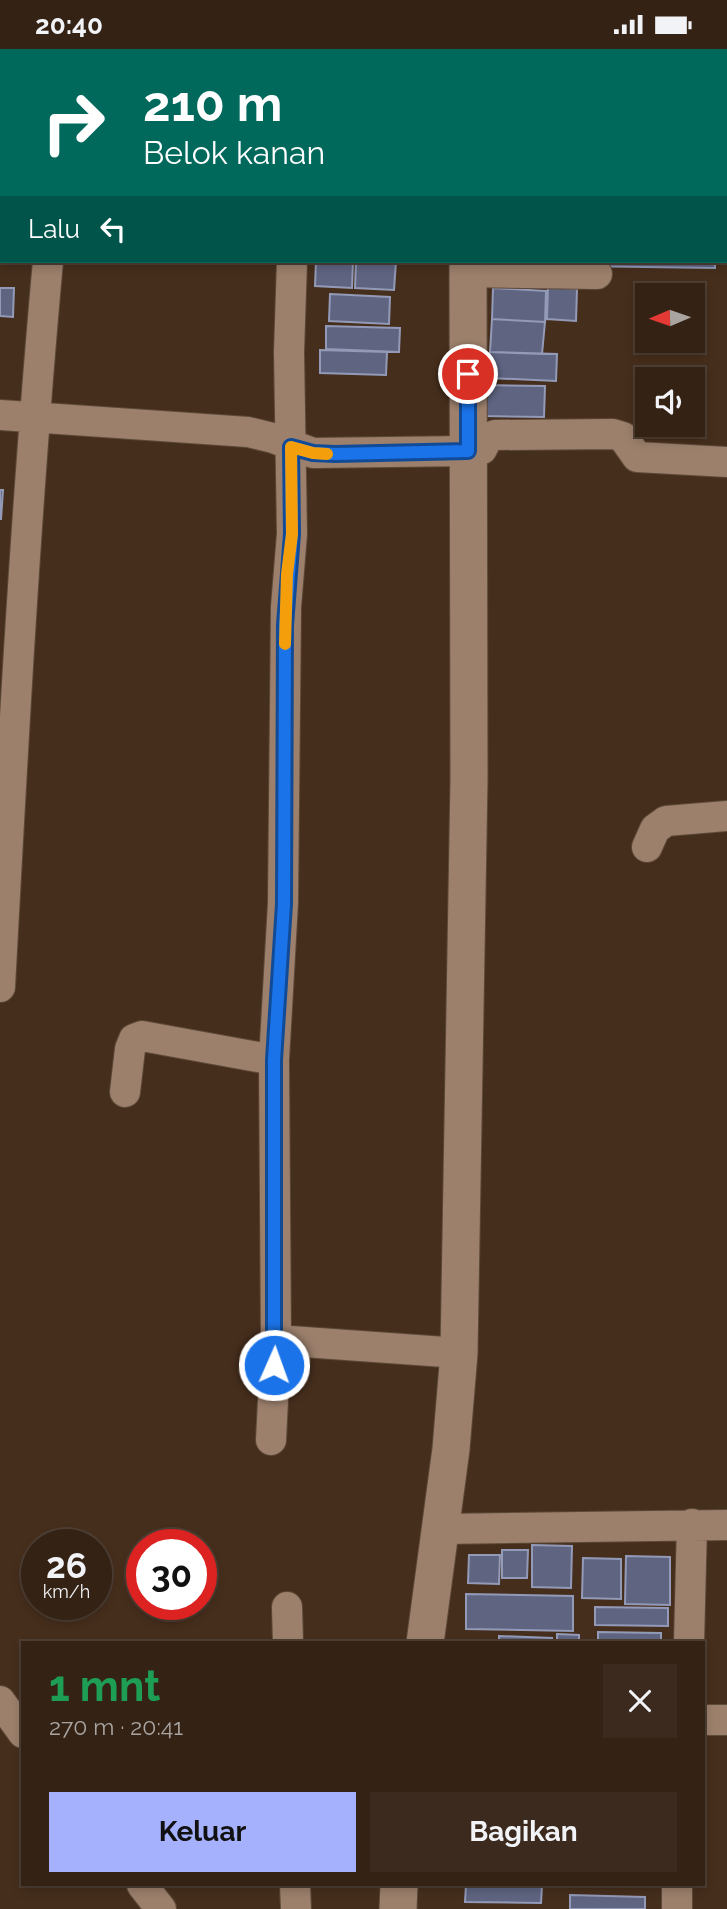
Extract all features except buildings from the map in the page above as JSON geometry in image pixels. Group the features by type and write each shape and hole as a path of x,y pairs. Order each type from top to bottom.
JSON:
{"street":[{"path":"0,987 11,592 34,417 48,263"},
{"path":"271,1440 276,1340 274,1060 284,904 286,607 292,534 289,352 292,263"},
{"path":"425,1641 453,1530 459,1353 469,779 468,451 483,269 597,274"},
{"path":"0,415 248,432 274,438 291,447 313,453 335,454 468,451 482,449 487,439 495,435 613,434 623,437 637,457 727,462"},
{"path":"647,848 655,829 666,821 727,816"},
{"path":"125,1092 130,1049 134,1039 142,1036 274,1060"},
{"path":"276,1340 459,1353"},
{"path":"689,1641 692,1524"},
{"path":"453,1530 727,1525"},
{"path":"287,1607 288,1641"},
{"path":"0,1701 21,1730"},
{"path":"705,1720 727,1720"},
{"path":"143,1886 161,1909"},
{"path":"295,1886 296,1909"},
{"path":"398,1909 399,1886"},
{"path":"677,1886 677,1909"}],"slow traffic":[{"path":"285,644 287,574 292,534 291,447 327,454"}],"route":[{"path":"274,1365 274,1060 284,904 285,625 292,534 291,447 313,453 335,454 468,451 468,374"}]}
